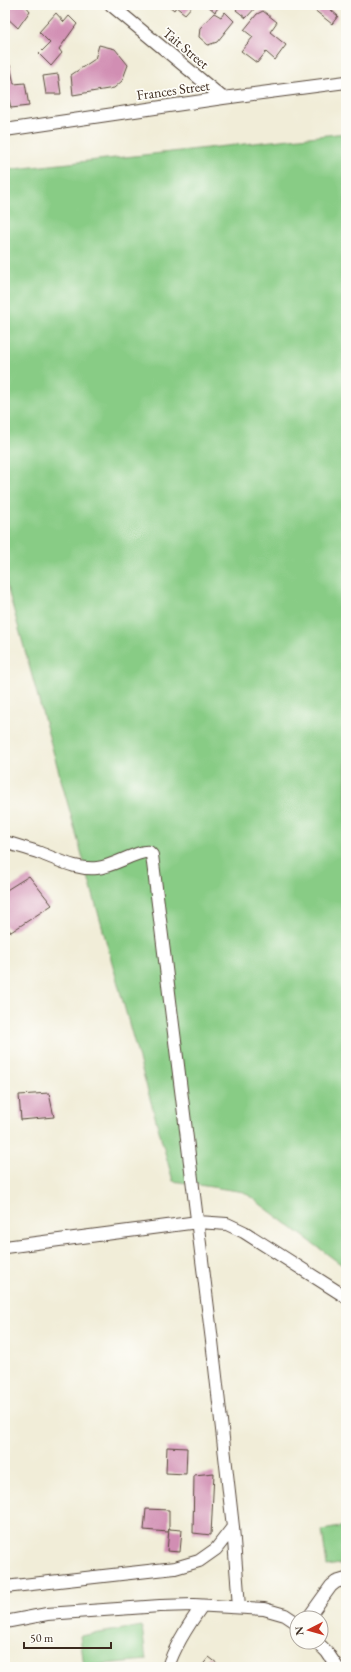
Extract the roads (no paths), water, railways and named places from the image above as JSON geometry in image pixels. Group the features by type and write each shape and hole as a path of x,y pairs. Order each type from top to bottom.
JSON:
{"street":[{"name":"Tait Street","path":"111,5 223,98"},
{"name":"Frances Street","path":"5,130 223,98 346,82"},
{"path":"5,842 40,853 65,864 96,869 120,862 141,852 149,852 152,855 198,1222 233,1527 238,1607"},
{"path":"5,1247 198,1222 227,1224 244,1232 346,1297"},
{"path":"5,1587 175,1568 199,1561 216,1549 233,1527"},
{"path":"314,1610 331,1586 336,1582 346,1579"},
{"path":"5,1622 47,1614 160,1606 238,1607 264,1609 285,1615 289,1618"},
{"path":"168,1667 176,1649 202,1606"},
{"path":"325,1650 337,1667"}]}
